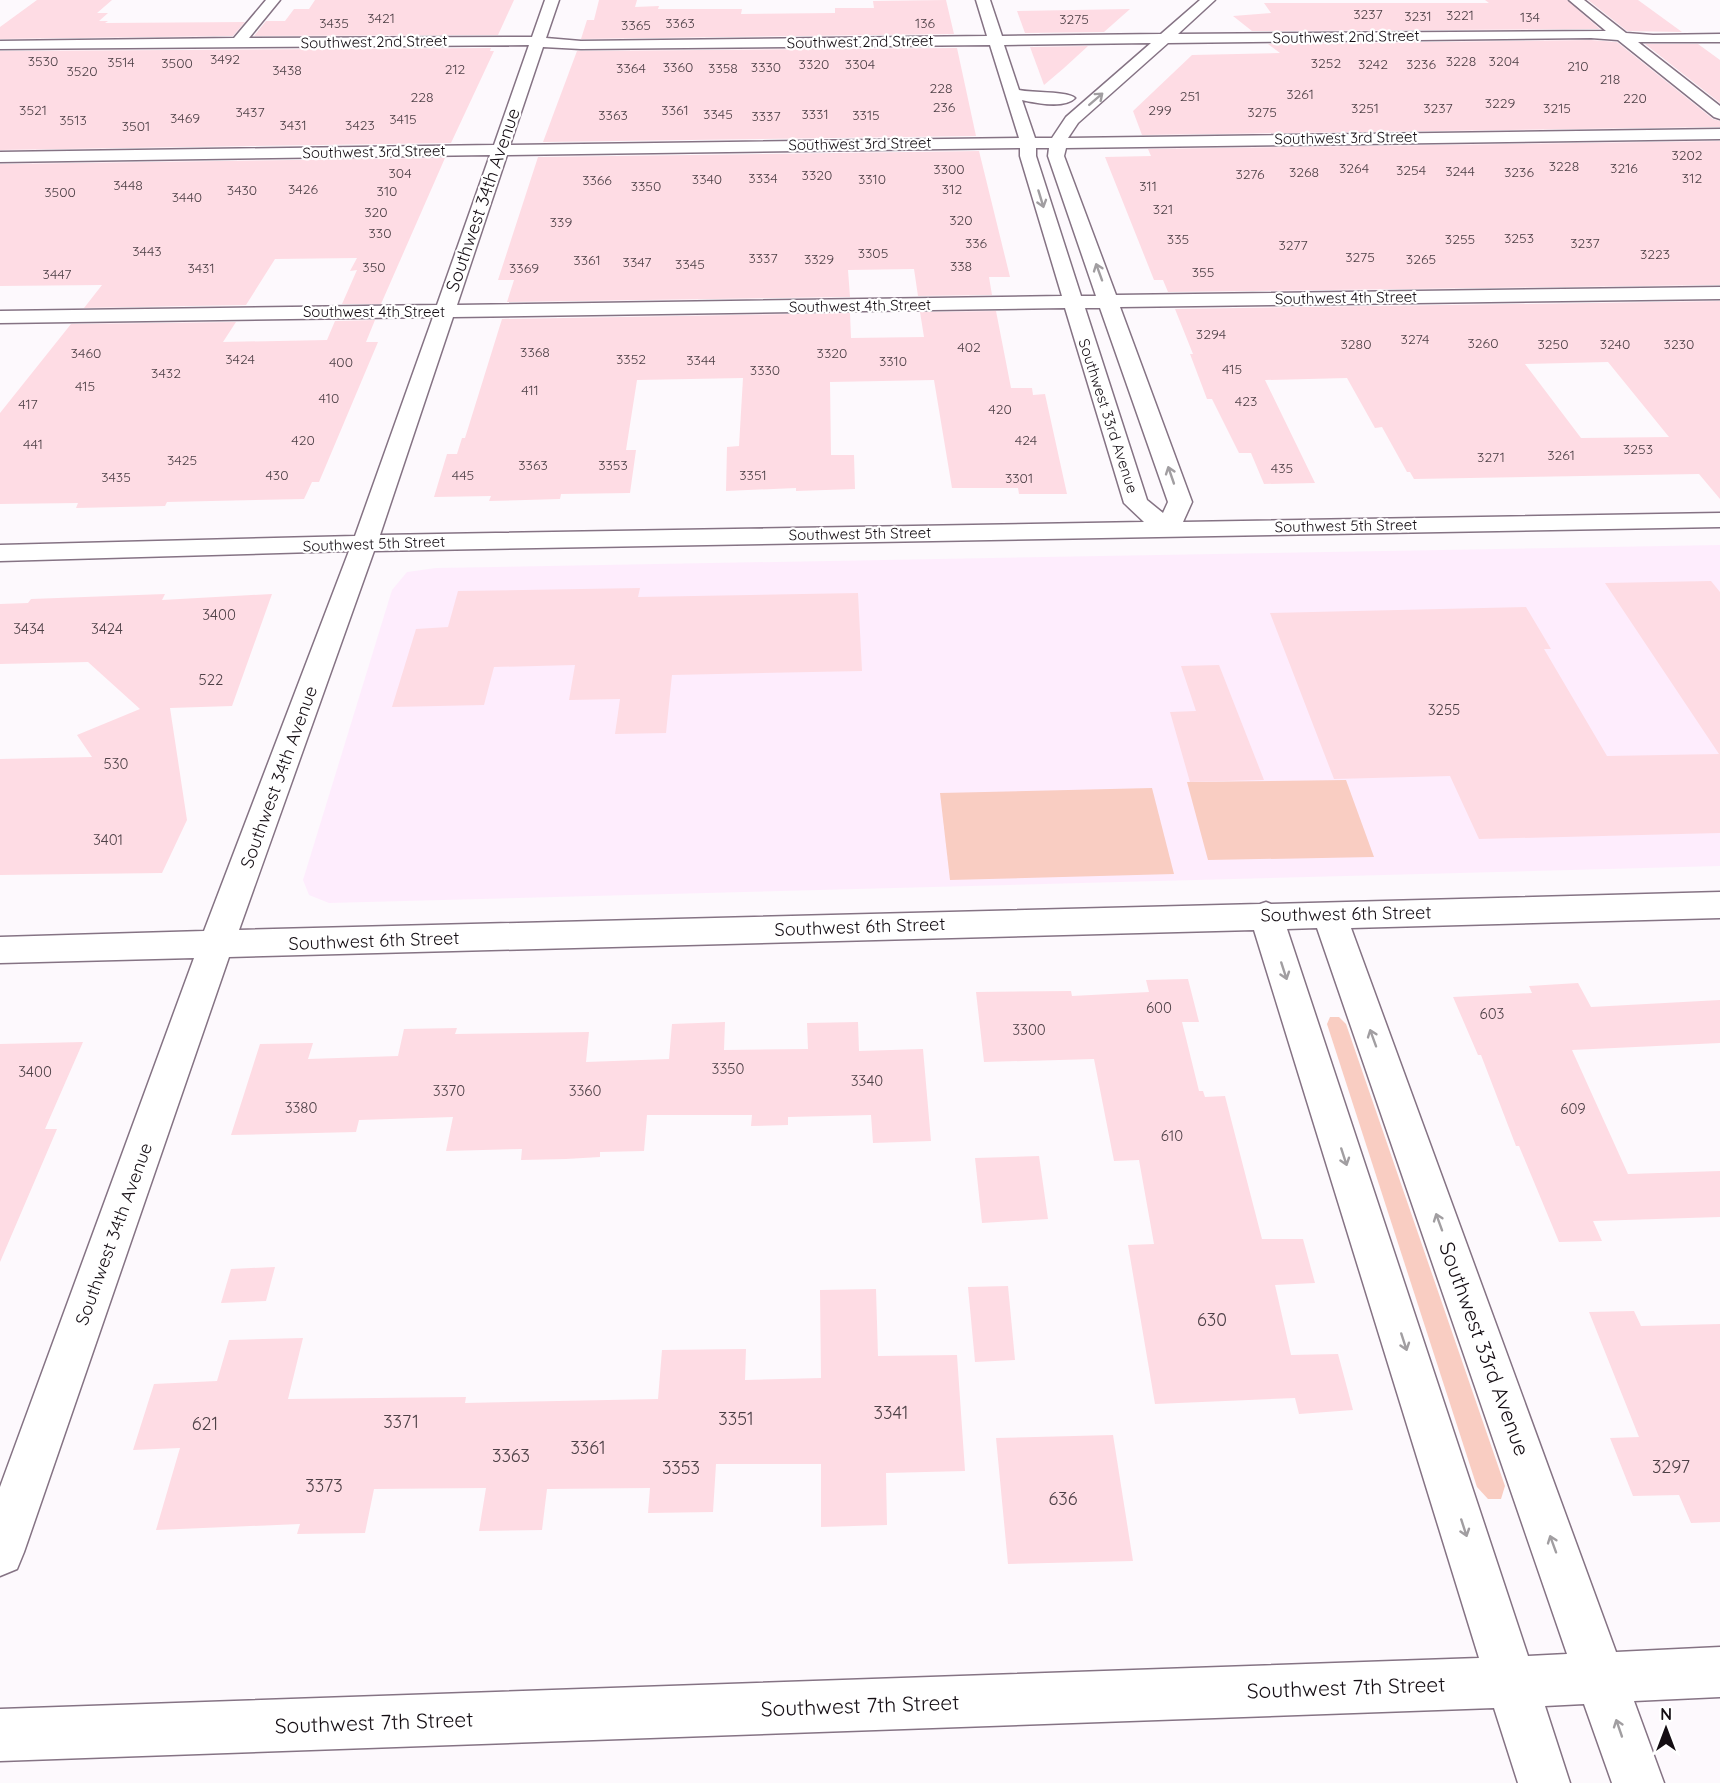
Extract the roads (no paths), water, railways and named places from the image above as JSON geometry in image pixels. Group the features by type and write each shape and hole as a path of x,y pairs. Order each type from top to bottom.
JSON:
{"street":[{"path":"238,43 273,0"},
{"name":"Southwest 34th Avenue","path":"0,1552 216,946 364,544 552,0"},
{"name":"Southwest 33rd Avenue","path":"983,0 1013,93 1034,134 1028,156 1136,503 1167,529"},
{"path":"1167,529 1180,502 1056,156 1063,129 1161,39 1208,0"},
{"path":"1576,0 1720,114"},
{"path":"1118,54 1151,26"},
{"name":"Southwest 2nd Street","path":"0,45 514,40 581,45 1591,34 1622,37 1720,38"},
{"path":"1013,93 1035,98 1072,94 1053,111"},
{"name":"Southwest 3rd Street","path":"0,157 500,150 1034,134 1058,142 1720,134"},
{"name":"Southwest 4th Street","path":"8,316 1720,293"},
{"path":"0,337 8,316"},
{"name":"Southwest 5th Street","path":"0,553 364,544 1720,520"},
{"name":"Southwest 6th Street","path":"0,950 216,946 1266,915 1720,905"},
{"name":"Southwest 33rd Avenue","path":"1329,914 1638,1783"},
{"path":"1266,915 1544,1783"},
{"name":"Southwest 7th Street","path":"0,1736 1512,1682 1720,1672"}]}
